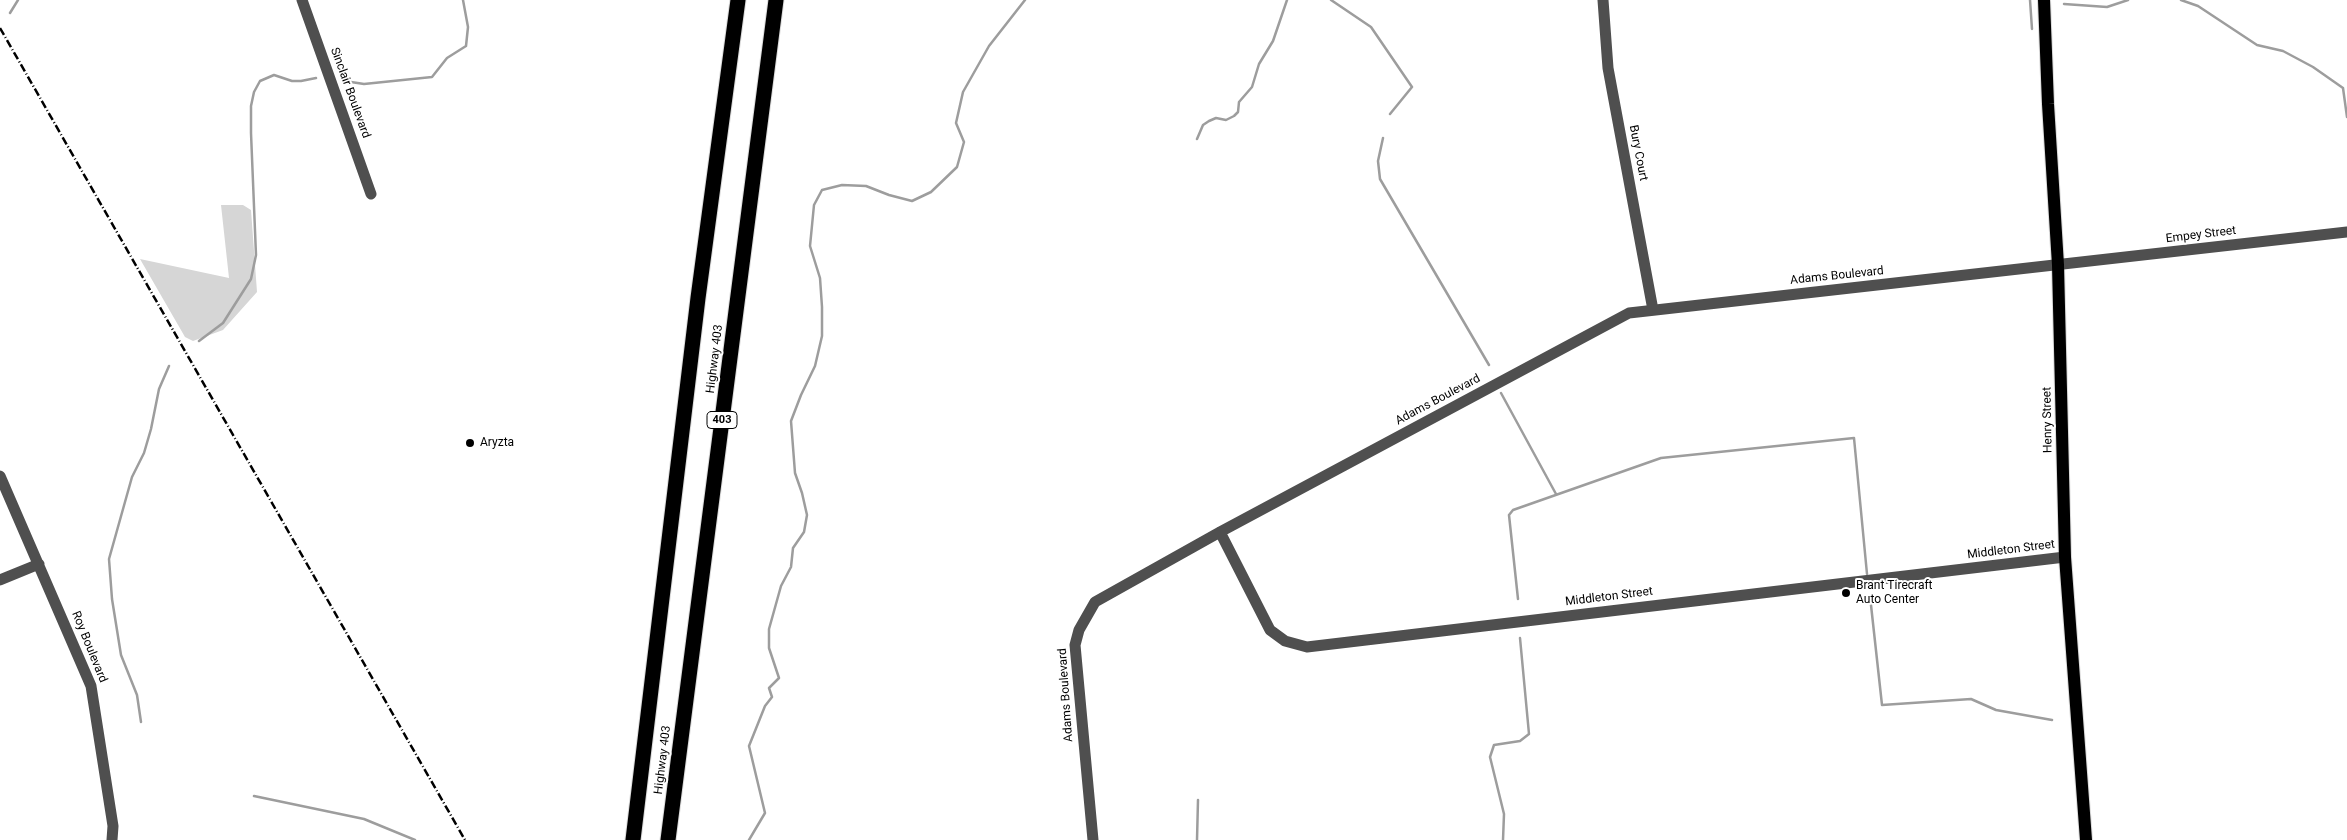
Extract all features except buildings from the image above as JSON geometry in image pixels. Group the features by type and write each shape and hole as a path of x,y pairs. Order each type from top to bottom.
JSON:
{"highway":[{"name":"Highway 403","path":"633,840 697,308 738,0"},
{"name":"Highway 403","path":"668,840 776,0"}],"main road":[{"name":"Henry Street","path":"2044,0 2058,265 2065,557 2086,840"}],"street":[{"name":"Sinclair Boulevard","path":"302,0 371,194"},
{"name":"Bury Court","path":"1603,0 1608,68 1653,310"},
{"name":"Empey Street","path":"2058,265 2347,232"},
{"name":"Adams Boulevard","path":"1093,840 1075,645 1079,630 1095,602 1220,532 1629,313 2058,265"},
{"name":"Roy Boulevard","path":"0,476 91,686 113,826 112,840"},
{"name":"Middleton Street","path":"1220,532 1270,630 1285,641 1307,647 2065,557"},
{"path":"0,580 39,564"}],"shaded area":[{"path":"221,205 243,205 251,210 257,292 223,330 193,341 185,337 140,259 229,278"}],"waterway":[{"path":"10,13 18,0"},
{"path":"351,82 364,84 432,77 447,58 466,46 468,27 463,0"},
{"path":"749,840 765,813 749,746 765,706 772,697 769,688 779,678 769,648 769,629 781,586 791,567 793,548 804,532 807,515 795,473 791,421 815,366 822,336 820,278 810,246 814,205 822,190 842,185 866,186 912,201 931,192 957,167 964,142 956,123 963,92 989,46 1025,0"},
{"path":"1197,139 1203,125 1209,121 1216,118 1226,120 1238,112 1239,102 1252,87 1259,64 1273,41 1287,0"},
{"path":"1331,0 1371,27 1412,87 1390,114"},
{"path":"2030,0 2032,29"},
{"path":"2064,4 2107,7 2128,0"},
{"path":"2181,0 2198,6 2257,45 2283,51 2313,67 2343,88 2347,117"},
{"path":"199,341 223,323 251,279 256,255 251,133 251,106 254,92 260,81 274,75 292,81 316,78"},
{"path":"1383,138 1378,161 1380,179 1489,365"},
{"path":"141,722 137,695 121,655 112,599 109,559 132,477 144,453 159,389 169,366"},
{"path":"1501,393 1556,494"},
{"path":"1518,599 1509,515 1513,510 1661,458 1854,438 1867,574"},
{"path":"1870,596 1882,705 1971,699 1996,710 2052,720"},
{"path":"1503,840 1504,814 1490,757 1494,745 1520,741 1529,734 1520,638"},
{"path":"254,796 364,819 415,840"},
{"path":"1197,840 1198,800"}],"railway":[{"path":"0,28 465,840"}],"place":[{"name":"Aryzta","path":"470,443"},
{"name":"Brant Tirecraft Auto Center","path":"1846,593"}]}
